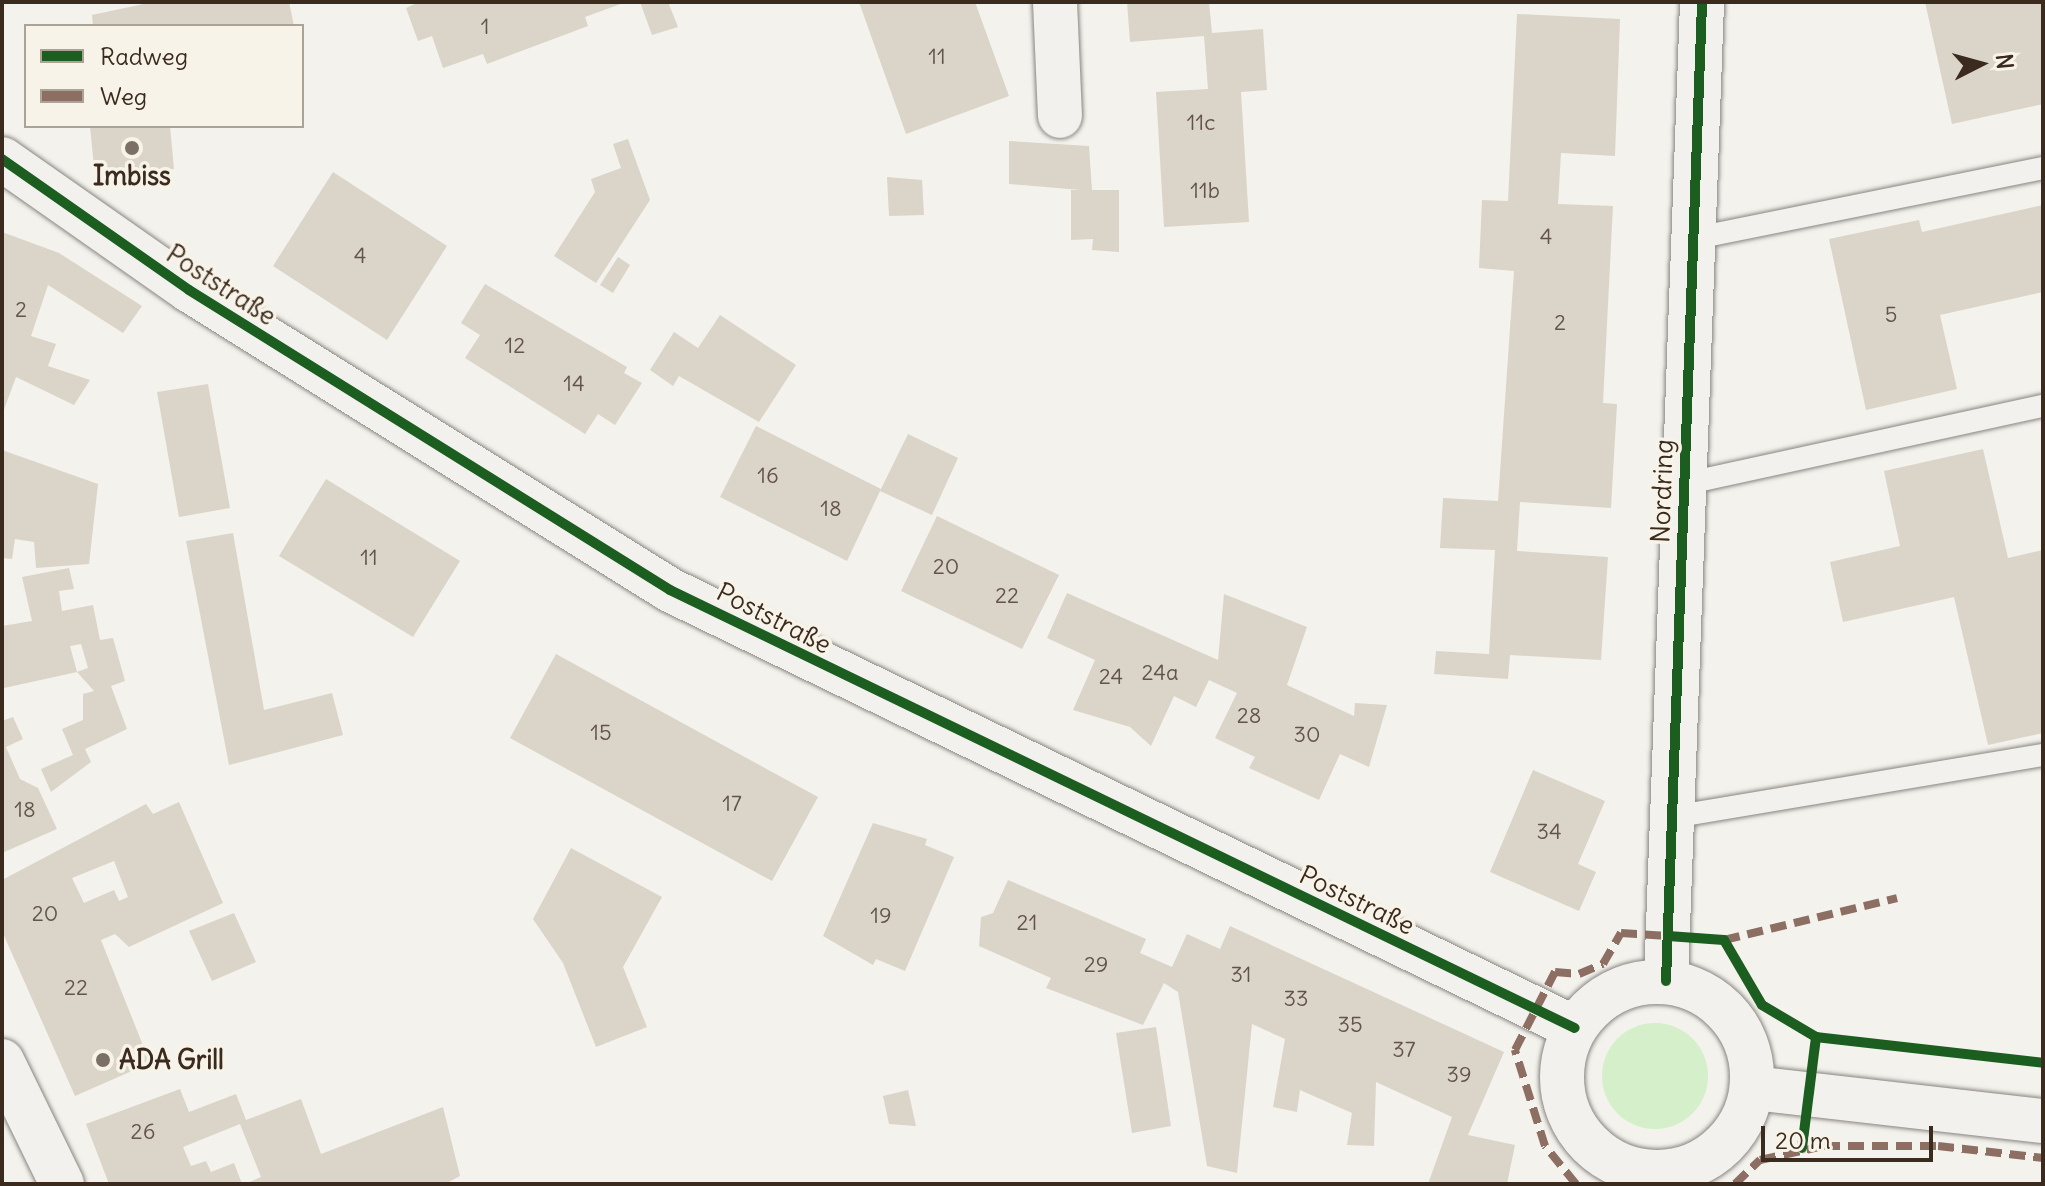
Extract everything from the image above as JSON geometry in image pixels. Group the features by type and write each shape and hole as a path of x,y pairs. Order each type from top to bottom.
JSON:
{"street":[{"path":"1055,2 1060,116"},
{"name":"Nordring","path":"1666,981 1702,2"},
{"name":"Poststraße","path":"2,159 189,290 658,583 1575,1028"},
{"path":"1666,981 1705,994 1727,1012 1742,1035 1753,1088 1728,1141 1672,1178 1633,1169 1582,1137 1562,1080 1575,1028 1622,988 1666,981"},
{"path":"2,1061 62,1184"},
{"path":"1753,1088 2043,1121"}],"lane":[{"path":"1691,239 2043,168"},
{"path":"1684,484 2043,406"},
{"path":"1672,817 2043,755"}],"green space":[{"path":"1655,1023 1675,1027 1692,1039 1704,1056 1708,1076 1704,1096 1692,1113 1675,1125 1655,1129 1635,1125 1618,1113 1606,1096 1602,1076 1606,1056 1618,1039 1635,1027"}],"building":[{"path":"153,2 289,2 294,24 93,24 92,15"},
{"path":"419,2 626,2 585,17 588,26 487,64 483,54 443,68 432,36 418,41 406,8"},
{"path":"640,2 668,2 678,27 652,35"},
{"path":"859,2 975,2 1009,96 906,134"},
{"path":"1127,2 1209,2 1212,33 1263,29 1267,90 1241,92 1249,222 1164,227 1156,92 1208,89 1204,36 1130,42"},
{"path":"1925,2 2043,2 2043,104 1952,124"},
{"path":"1517,14 1620,19 1615,156 1561,153 1558,204 1613,206 1603,403 1617,404 1611,508 1520,502 1517,551 1608,557 1601,660 1510,655 1508,679 1434,674 1436,651 1489,654 1495,550 1440,548 1443,498 1498,501 1514,271 1479,268 1482,200 1508,201"},
{"name":"Imbiss","path":"90,128 170,128 174,169 95,177"},
{"path":"628,139 650,200 596,283 554,256 595,192 591,179 621,168 613,144"},
{"path":"1009,141 1089,146 1092,191 1009,184"},
{"path":"333,172 447,246 387,340 273,266"},
{"path":"887,177 922,180 924,215 889,216"},
{"path":"1071,190 1119,190 1119,252 1092,250 1093,239 1071,240"},
{"path":"2043,205 2043,292 1940,315 1957,389 1866,410 1829,239 1919,220 1922,232"},
{"path":"2,232 59,253 142,306 123,333 48,285 31,336 56,344 48,366 90,380 74,405 16,377 2,415"},
{"path":"618,257 630,265 613,293 600,285"},
{"path":"485,284 627,367 624,373 642,383 615,425 598,414 585,434 465,358 480,335 461,323"},
{"path":"720,315 796,365 759,422 679,376 673,386 650,370 674,332 698,348"},
{"path":"208,384 230,508 179,517 157,392"},
{"path":"756,426 881,489 847,561 720,497"},
{"path":"908,434 958,458 932,515 880,491"},
{"path":"1983,449 2008,558 2043,550 2043,733 1988,745 1954,597 1843,622 1830,562 1900,546 1884,471"},
{"path":"2,450 98,484 89,564 36,568 34,542 15,539 12,559 2,558"},
{"path":"326,479 460,561 413,637 279,556"},
{"path":"937,516 1059,575 1022,649 901,591"},
{"path":"233,533 264,710 332,693 343,735 229,765 186,541"},
{"path":"69,568 74,589 59,591 62,611 93,605 100,640 113,638 125,681 111,686 127,729 85,749 91,762 51,792 41,769 73,755 62,729 83,720 83,694 94,691 77,672 4,688 2,626 32,621 22,577","holes":["81,644 88,668 77,672 70,646"]},
{"path":"1067,593 1218,660 1224,594 1307,627 1287,685 1354,716 1355,703 1387,705 1369,767 1340,754 1319,800 1249,768 1255,757 1215,738 1237,693 1209,680 1196,707 1174,696 1151,746 1130,727 1073,710 1095,660 1047,638"},
{"path":"556,654 818,797 772,881 510,738"},
{"path":"13,717 23,739 6,747 20,779 38,788 57,829 2,853 2,721"},
{"path":"1533,770 1605,801 1578,864 1596,872 1579,911 1490,872"},
{"path":"179,802 223,903 129,947 115,934 101,940 150,1063 75,1096 2,931 2,880 146,804 153,814","holes":["114,861 128,897 119,901 114,890 84,903 72,878"]},
{"path":"873,823 927,839 925,845 954,857 905,971 876,959 873,965 823,936"},
{"path":"571,848 662,897 623,967 647,1027 596,1047 563,963 533,919"},
{"path":"1008,880 1146,939 1140,953 1172,967 1187,934 1220,949 1230,926 1504,1052 1468,1135 1515,1145 1507,1184 1428,1184 1452,1117 1376,1082 1374,1146 1347,1145 1352,1113 1300,1090 1297,1112 1273,1107 1285,1039 1252,1024 1237,1173 1207,1166 1178,992 1164,983 1143,1025 1046,988 1051,978 979,946 981,917 993,913"},
{"path":"234,913 256,962 212,981 189,931"},
{"path":"1156,1027 1171,1126 1132,1133 1116,1033"},
{"path":"180,1089 189,1112 236,1094 246,1120 301,1099 321,1154 443,1107 460,1176 445,1184 245,1184 261,1177 240,1124 183,1147 191,1166 206,1161 211,1172 234,1163 242,1184 109,1184 86,1124"},
{"path":"908,1090 916,1126 889,1124 883,1096"}],"marked path":[{"path":"1724,940 1897,898"},
{"path":"1576,1184 1545,1146 1515,1050 1555,972 1579,974 1603,964 1621,933 1668,936"},
{"path":"1735,1184 1760,1160 1824,1146 1938,1146 2043,1158"}],"cycle path":[{"path":"1666,981 1702,2"},
{"path":"2,159 189,290 670,590 1575,1028"},
{"path":"1668,936 1724,940 1762,1005 1816,1037 2043,1063"},
{"path":"1802,1148 1816,1037"}],"place":[{"name":"Imbiss","path":"132,148"},
{"name":"ADA Grill","path":"103,1060"}]}
